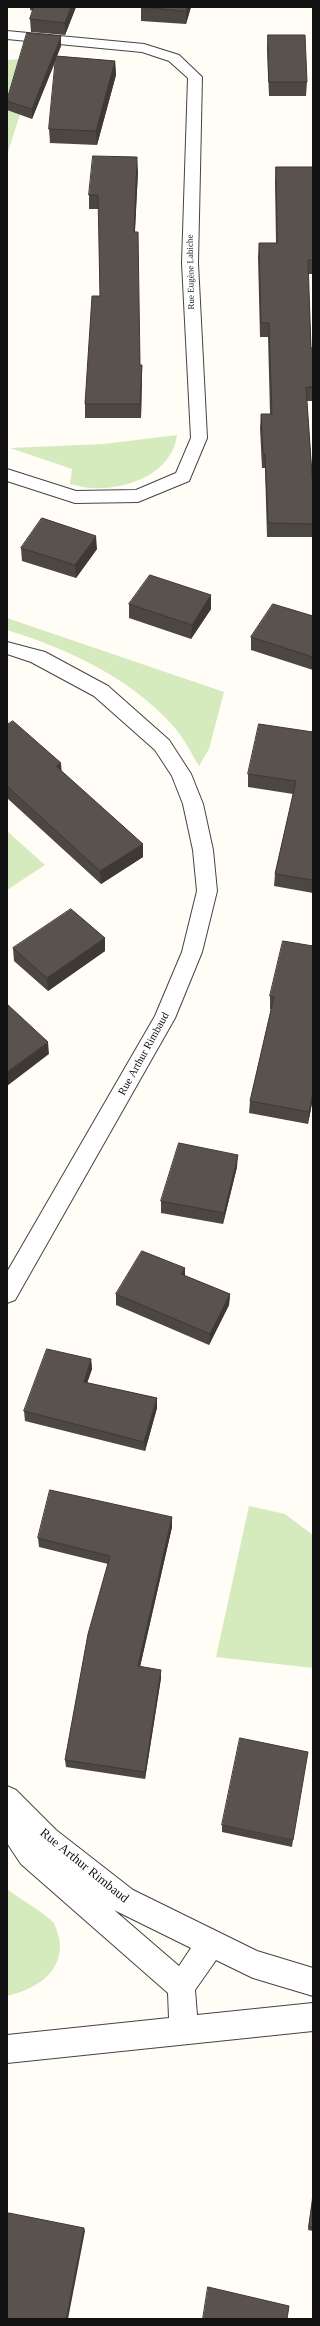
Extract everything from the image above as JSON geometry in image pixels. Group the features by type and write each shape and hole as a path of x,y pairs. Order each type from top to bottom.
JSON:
{"street":[{"name":"Rue Eugène Labiche","path":"7,35 144,48 174,58 195,76 190,263 199,438 183,477 138,496 74,497 7,475"},
{"name":"Rue Arthur Rimbaud","path":"7,648 38,657 101,691 162,745 181,774 193,804 203,850 207,891 192,952 165,1018 7,1293"},
{"name":"Rue Arthur Rimbaud","path":"7,1799 47,1839 123,1900 253,1964 313,1982"},
{"name":"Rue Arthur Rimbaud","path":"7,1819 30,1855 181,1986"},
{"path":"184,2032 181,1986 211,1944"},
{"path":"7,2049 184,2032 313,2017"}],"green space":[{"path":"23,59 33,74 7,155 7,60"},
{"path":"177,435 173,449 167,460 157,469 146,477 133,482 105,488 88,488 70,484 72,469 10,448 104,444"},
{"path":"7,618 224,692 209,749 199,766 178,731 138,694 97,667 75,656 53,646 7,630"},
{"path":"7,831 45,865 7,890"},
{"path":"249,1506 285,1514 313,1535 313,1668 216,1657"},
{"path":"7,1889 52,1921 56,1928 60,1943 56,1964 44,1979 36,1985 7,1996"}],"building":[{"path":"34,7 71,7 65,23 30,19"},
{"path":"141,7 187,7 186,11"},
{"path":"27,33 61,36 32,109 7,101"},
{"path":"268,35 305,35 307,82 269,82"},
{"path":"56,56 115,61 96,131 49,129"},
{"path":"93,156 137,157 134,232 138,232 140,365 142,365 140,404 85,404 92,296 100,296 98,195 89,195"},
{"path":"276,167 313,167 313,260 308,260 311,348 313,348 313,387 306,387 313,489 313,524 268,523 265,454 263,454 261,414 272,414 269,323 261,323 259,243 277,243"},
{"path":"42,518 96,536 75,565 21,548"},
{"path":"150,575 211,595 192,625 129,604"},
{"path":"273,604 313,616 313,657 251,637"},
{"path":"13,721 61,763 56,766 143,844 100,871 7,786 7,725"},
{"path":"259,724 313,732 313,880 275,874 296,781 248,774"},
{"path":"71,909 105,938 47,978 13,948"},
{"path":"283,941 313,946 313,1093 309,1112 250,1101 274,997 270,996"},
{"path":"8,1005 48,1042 7,1072 7,1006"},
{"path":"179,1143 238,1155 224,1213 161,1201"},
{"path":"142,1251 185,1268 181,1274 230,1294 210,1334 116,1294"},
{"path":"47,1349 91,1359 84,1382 157,1398 144,1442 24,1411"},
{"path":"50,1490 172,1517 138,1666 161,1670 145,1772 65,1760 88,1634 110,1556 38,1538"},
{"path":"240,1738 308,1752 293,1840 222,1825"},
{"path":"313,2199 313,2227 309,2227"},
{"path":"9,2213 84,2228 66,2319 7,2319 7,2223"},
{"path":"208,2287 289,2306 287,2319 203,2319"}]}
